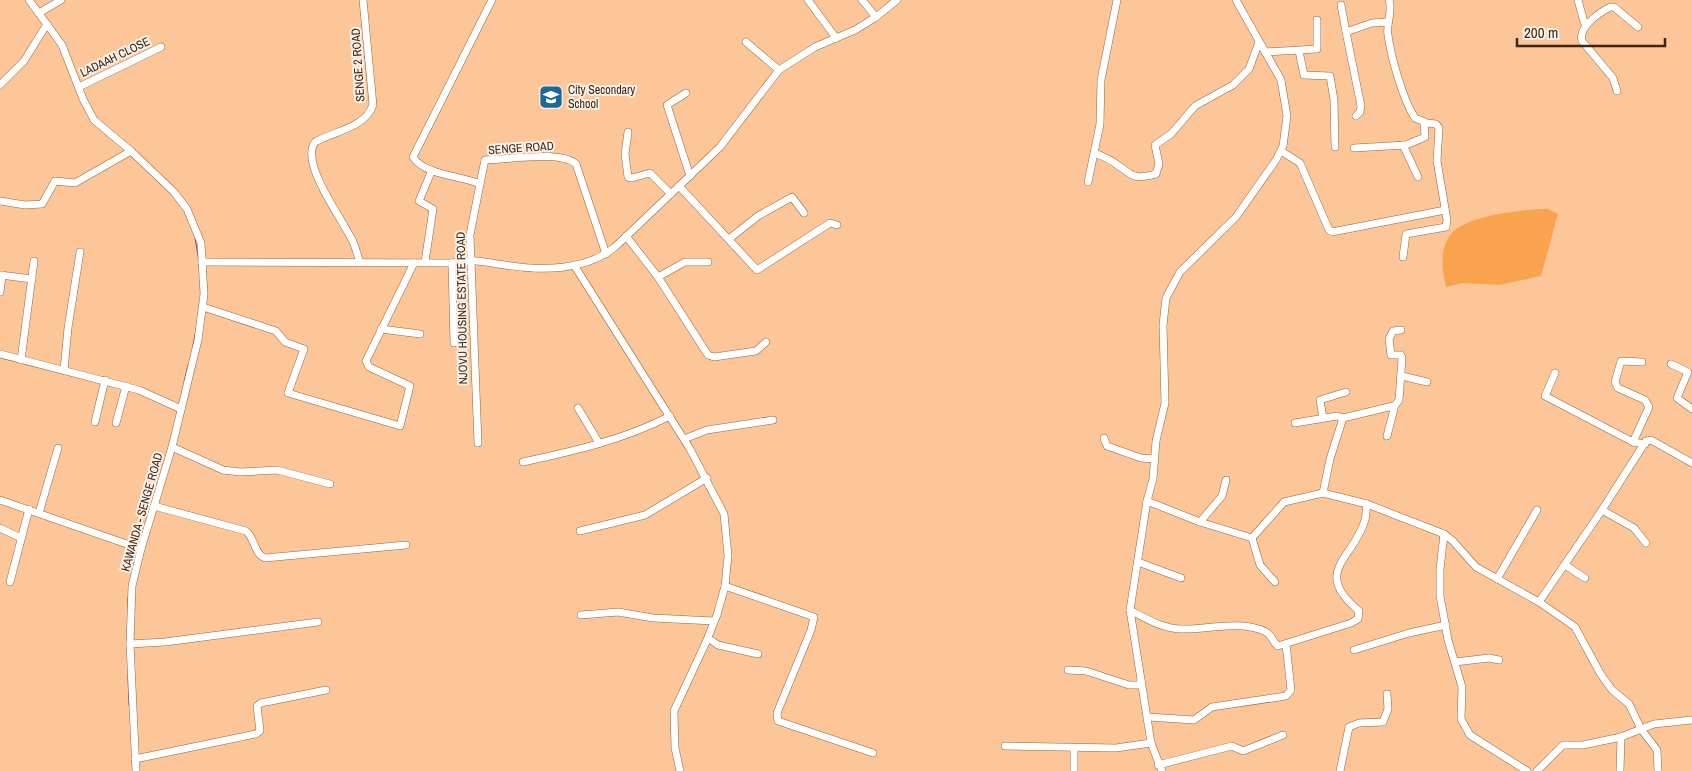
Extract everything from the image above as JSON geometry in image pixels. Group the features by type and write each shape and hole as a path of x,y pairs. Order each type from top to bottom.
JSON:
{"street":[{"name":"KAWANDA - SENGE ROAD","path":"29,0 62,45 94,120 131,151 174,192 187,209 201,243 203,307 198,340 172,447 141,549 132,586 130,644 136,771"},
{"path":"39,13 61,0"},
{"name":"SENGE 2 ROAD","path":"360,263 354,243 318,179 311,157 315,142 360,122 371,112 373,105 363,0"},
{"path":"480,184 432,170 419,164 413,158 492,0"},
{"path":"808,0 836,38"},
{"path":"862,0 876,17"},
{"path":"202,262 452,263 470,259 516,266 553,268 589,262 606,254 720,147 779,70 815,47 876,17 897,0"},
{"path":"1088,182 1100,124 1101,80 1117,0"},
{"path":"1236,0 1281,80 1285,94 1287,116 1281,151 1240,212 1180,272 1166,298 1163,325 1166,394 1156,441 1153,479 1147,501 1130,610 1151,743 1160,768 1232,746 1243,751 1283,735"},
{"path":"1389,0 1391,9 1388,34 1401,87 1412,114 1424,122 1436,124 1439,128 1437,161 1446,227 1406,234 1403,257"},
{"path":"1578,0 1584,22 1587,24"},
{"path":"1340,5 1361,106 1360,112 1356,116"},
{"path":"1617,91 1613,78 1580,39 1587,24 1608,8 1614,7 1638,27"},
{"path":"1265,52 1298,51 1318,47 1317,20"},
{"path":"1346,32 1372,23 1388,22"},
{"path":"0,85 24,61 47,24"},
{"path":"746,42 779,70"},
{"path":"1094,153 1116,163 1129,176 1156,174 1159,164 1155,145 1171,134 1195,106 1215,97 1233,85 1249,69 1259,42"},
{"name":"LADAAH CLOSE","path":"79,87 161,47"},
{"path":"1298,51 1304,75 1330,76 1334,100 1335,147"},
{"path":"686,93 668,106 690,176"},
{"path":"1354,148 1403,145 1425,137 1424,122"},
{"path":"628,132 625,154 628,177 650,174 671,194"},
{"path":"1403,145 1418,177"},
{"path":"0,201 25,205 42,204 55,181 75,183 131,151"},
{"path":"1281,151 1300,163 1329,230 1332,232 1445,210"},
{"name":"SENGE ROAD","path":"480,184 485,160 555,157 572,161 576,164 606,254"},
{"path":"425,262 434,209 419,201 432,170"},
{"name":"NJOVU HOUSING ESTATE ROAD","path":"478,443 470,235 480,184"},
{"path":"679,186 758,270 828,224 837,225"},
{"path":"729,239 758,216 792,197 804,213"},
{"path":"626,236 658,277 708,355 714,357 756,351 766,342"},
{"path":"64,370 68,328 80,252"},
{"path":"21,360 34,261"},
{"path":"658,277 685,262 708,262"},
{"path":"203,307 276,331 285,342 304,349 288,393 400,426 410,386 366,363 414,263"},
{"path":"452,263 454,343"},
{"path":"574,265 707,478 721,507 727,529 728,556 724,586 714,621 674,711 673,733 680,771"},
{"path":"0,292 1,275 32,279"},
{"path":"381,329 420,334"},
{"path":"1387,436 1394,407 1398,400 1402,376 1402,356 1391,356 1389,346 1392,331 1401,330"},
{"path":"0,354 126,386 181,409"},
{"path":"1632,442 1649,407 1645,400 1618,388 1615,382 1621,361 1642,362"},
{"path":"1671,364 1688,372 1677,398 1692,409"},
{"path":"1554,372 1545,396 1632,442 1644,444"},
{"path":"1402,376 1427,382"},
{"path":"95,422 105,380"},
{"path":"116,423 126,386"},
{"path":"1322,418 1320,400 1346,392"},
{"path":"1295,423 1336,416 1343,418 1394,407"},
{"path":"578,408 599,444"},
{"path":"523,462 599,444 636,432 670,416"},
{"path":"1323,493 1330,459 1343,418"},
{"path":"684,439 707,430 773,420"},
{"path":"1104,438 1107,446 1141,458 1154,459"},
{"path":"1538,602 1602,510 1646,441 1651,440 1692,464"},
{"path":"172,447 224,470 240,472 277,470 330,484"},
{"path":"39,513 58,448"},
{"path":"580,531 645,515 707,478"},
{"path":"1200,522 1222,496 1226,480"},
{"path":"1252,538 1284,502 1323,493 1367,504 1444,534 1454,541 1476,567 1538,602 1575,627 1600,674 1612,690 1628,704 1641,729 1657,750 1658,771"},
{"path":"0,500 107,539 141,549"},
{"path":"1147,501 1200,522 1252,538"},
{"path":"1130,610 1155,623 1170,628 1184,629 1222,625 1259,629 1268,633 1276,645 1286,644 1351,623 1359,617 1359,612 1340,592 1337,577 1343,558 1365,519 1367,504"},
{"path":"154,506 246,531 252,536 259,554 265,558 406,545"},
{"path":"10,582 29,510"},
{"path":"1497,579 1536,510"},
{"path":"1602,510 1634,528 1646,543"},
{"path":"0,528 21,538"},
{"path":"1444,534 1439,578 1440,596 1462,688 1461,719 1466,731 1485,746 1527,771"},
{"path":"1252,538 1260,565 1275,582"},
{"path":"1138,562 1181,578"},
{"path":"1565,565 1585,578"},
{"path":"724,586 814,617 812,630 777,713 778,720 873,752"},
{"path":"581,614 618,612 653,618 714,621"},
{"path":"130,644 165,642 318,622"},
{"path":"1354,650 1409,633 1446,625"},
{"path":"708,638 718,644 758,654"},
{"path":"1148,717 1194,720 1212,707 1286,696 1291,690 1286,644"},
{"path":"1455,662 1489,658 1499,660"},
{"path":"1068,670 1100,674 1132,686 1138,685 1141,681"},
{"path":"135,759 256,734 260,731 257,706 261,703 326,690"},
{"path":"1340,771 1350,726 1383,722 1388,709 1387,694"},
{"path":"1537,771 1563,745 1583,744 1621,737 1654,724 1692,720"},
{"path":"1620,771 1621,737"},
{"path":"1005,746 1116,748 1151,743"},
{"path":"1074,748 1074,771"}],"shaded area":[{"path":"1548,209 1558,214 1541,276 1500,285 1463,283 1446,287 1443,274 1443,253 1447,240 1459,227 1496,214"}],"waterway":[{"path":"195,238 199,261"},
{"path":"193,345 196,330"},
{"path":"184,382 188,365"},
{"path":"143,532 148,515"},
{"path":"128,598 128,614"},
{"path":"128,676 129,705"}],"place":[{"name":"City Secondary School","path":"551,97"}]}
